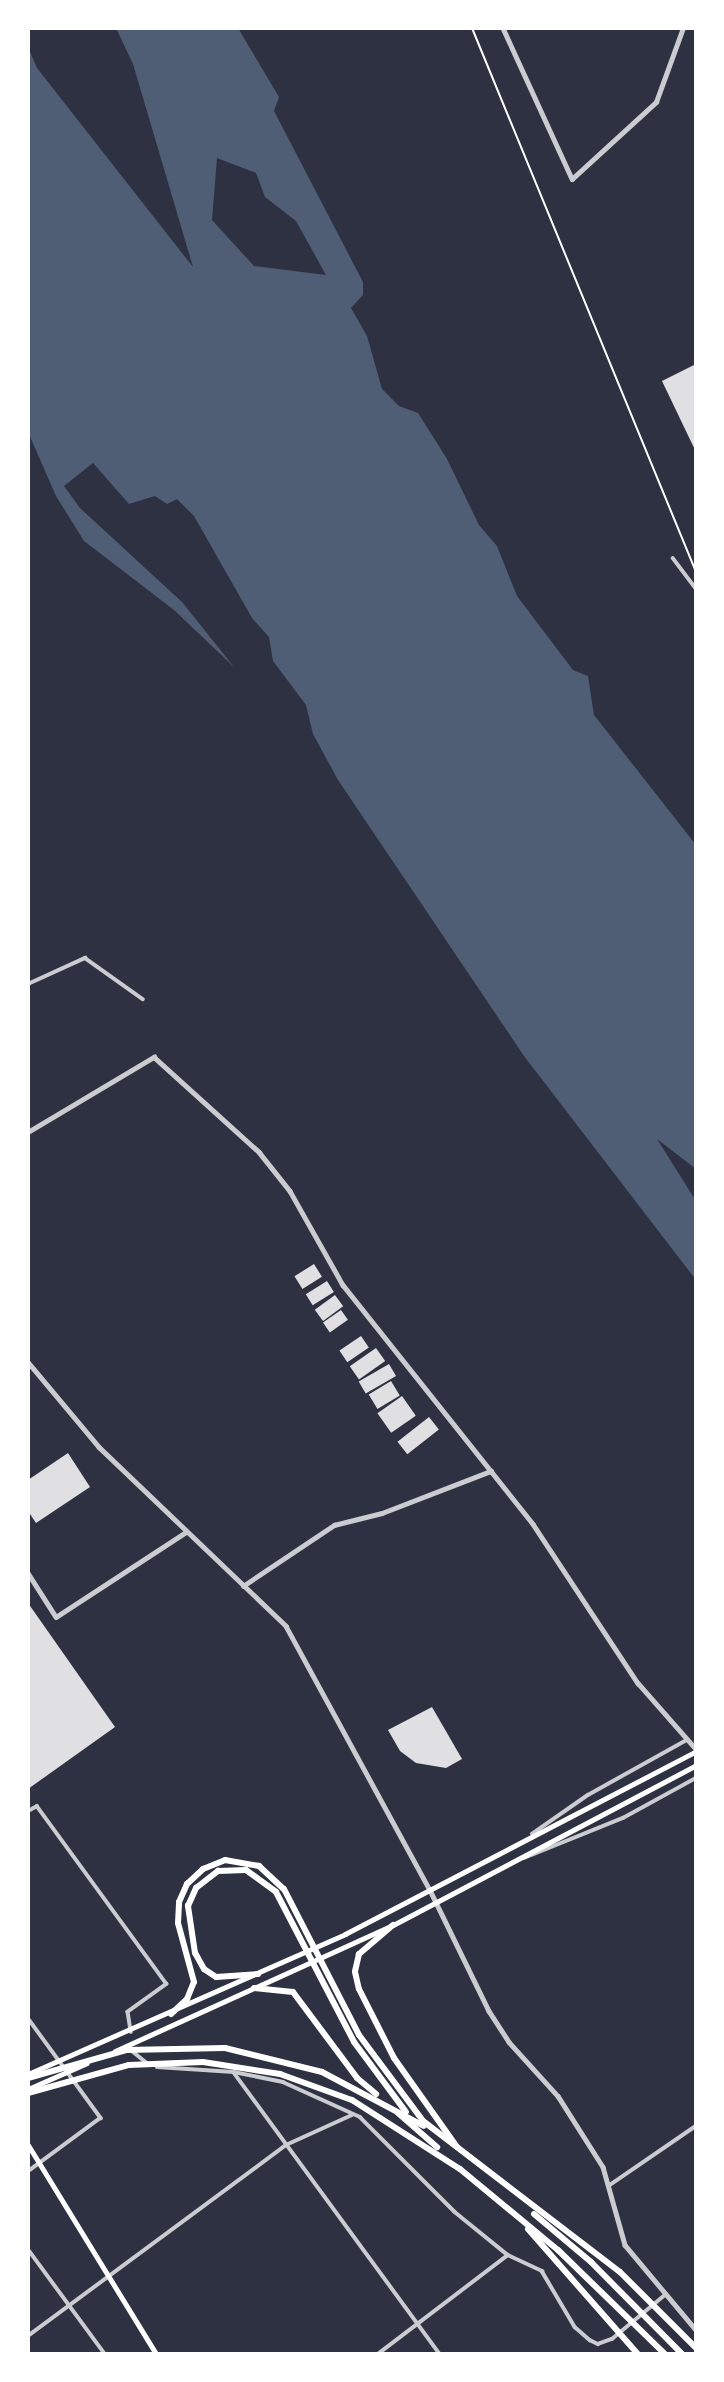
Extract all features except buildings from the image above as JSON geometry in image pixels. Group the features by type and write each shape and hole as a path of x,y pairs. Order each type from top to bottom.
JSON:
{"highway":[{"path":"171,2014 187,1999 194,1982 180,1933 179,1902 187,1884 203,1869 225,1860 259,1866 284,1889 354,2042 424,2136"},
{"path":"258,1974 224,1979 201,1964 187,1913 193,1893 205,1878 224,1869 252,1872 276,1892 304,1936"},
{"path":"393,1925 359,1954 355,1972 359,1989 394,2058 462,2154"},
{"path":"322,1973 376,2062 423,2121 647,2296 696,2348"},
{"path":"254,1988 293,1992 357,2078 496,2197 558,2258 638,2354"},
{"path":"28,2076 127,2050 188,2046 276,2057 347,2082 412,2118 475,2164 591,2262 682,2354"},
{"path":"28,2091 116,2067 203,2062 280,2074 352,2100 418,2138 471,2178 558,2250 665,2354"}],"main road":[{"path":"28,2076 258,1974 517,1847 696,1750"},
{"path":"28,2091 393,1925 696,1765"},
{"path":"28,2145 156,2354"}],"street":[{"path":"503,28 572,179 656,102 683,28"},
{"path":"673,558 696,588"},
{"path":"28,984 85,957 143,999"},
{"path":"28,1132 149,1057 159,1060 272,1165 343,1285 491,1471 576,1586 638,1683 696,1750"},
{"path":"28,1362 99,1447 286,1626 430,1890 489,2011 572,2115 610,2185 625,2245 696,2330"},
{"path":"243,1586 334,1525 382,1513 491,1471"},
{"path":"28,1573 56,1617 186,1532"},
{"path":"517,1847 544,1824 588,1795 687,1740"},
{"path":"519,1860 623,1818 696,1778"},
{"path":"28,1811 37,1806 167,1984 128,2012 131,2032"},
{"path":"28,2018 101,2118 28,2172"},
{"path":"128,2045 136,2057 153,2067 233,2072 293,2086 324,2097 378,2133 455,2212 508,2255 542,2271 575,2327 598,2344 612,2339 665,2295"},
{"path":"233,2072 440,2354"},
{"path":"28,2336 286,2145 352,2115"},
{"path":"610,2185 696,2126"},
{"path":"28,2249 105,2354"},
{"path":"378,2354 508,2255"}],"path":[{"path":"472,28 696,572"}],"water":[{"path":"116,28 238,28 279,97 274,111 363,282 363,295 351,308 367,336 382,389 399,406 418,413 447,459 479,525 497,546 517,596 573,670 588,676 594,715 696,845 696,1169 657,1139 696,1201 696,1280 524,1056 338,780 313,734 306,705 273,661 269,637 252,618 194,516 177,499 167,504 155,496 129,504 93,463 64,486 80,508 182,602 234,667 174,610 84,541 56,496 28,432 28,47 37,68 193,267 133,64","holes":["217,158 256,173 265,197 296,221 326,275 254,266 212,220"]}]}
